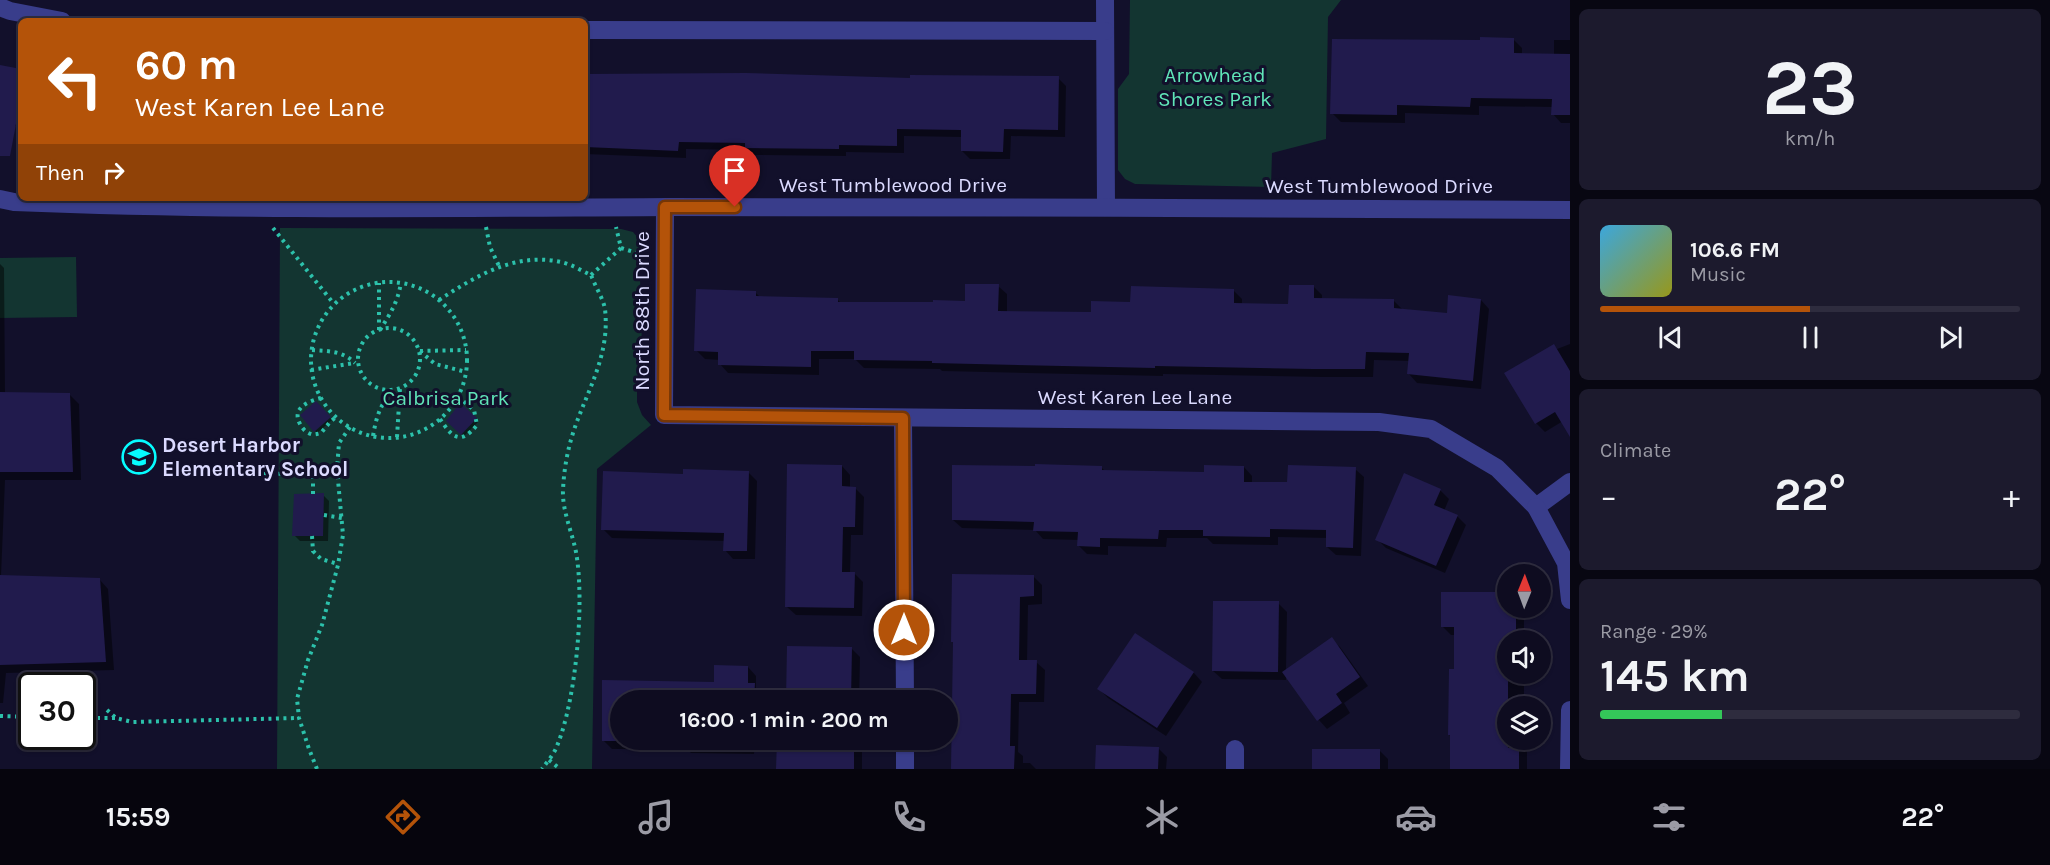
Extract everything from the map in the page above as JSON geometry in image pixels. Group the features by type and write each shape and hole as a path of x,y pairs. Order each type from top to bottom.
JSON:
{"street":[{"path":"1105,0 1106,207"},
{"path":"8,6 51,18"},
{"path":"588,30 1106,31"},
{"name":"West Tumblewood Drive","path":"0,199 14,202 141,207 258,208 1106,207 1570,210"},
{"name":"North 88th Drive","path":"664,415 665,207"},
{"name":"West Karen Lee Lane","path":"664,415 1318,420 1379,422 1431,429 1497,468 1536,507 1566,563 1570,600"},
{"path":"903,418 905,690"},
{"path":"1536,507 1570,482"},
{"path":"1569,769 1570,710"},
{"path":"1235,749 1235,769"},
{"path":"905,750 905,769"}],"path":[{"path":"258,208 334,304"},
{"path":"591,275 621,248 617,236 614,208"},
{"path":"482,209 490,247 499,266"},
{"path":"439,300 499,266 531,260 562,262 591,275 605,307 603,356 566,458 563,493 576,554 579,594 578,634 566,718 557,748 542,769"},
{"path":"379,283 379,330"},
{"path":"379,283 401,283 420,288 439,300 455,318 462,331 466,350 466,372 453,404 440,419 418,432 397,437 373,436 350,427 336,417 316,389 311,370 313,338 320,322 334,304 358,288 379,283"},
{"path":"379,330 391,315 401,283"},
{"path":"357,363 361,345 368,337 387,328 398,329 407,334 415,341 419,351 421,361 418,372 412,381 394,390 388,396 376,417 373,436"},
{"path":"311,350 348,356 357,363 367,382 375,388 394,390"},
{"path":"419,351 466,350"},
{"path":"419,351 435,364 466,372"},
{"path":"311,370 357,363"},
{"path":"397,437 399,388"},
{"path":"440,419 453,435 458,437 467,436 477,425 474,410 457,396"},
{"path":"321,398 304,404 298,411 297,420 303,429 311,434 321,433 336,417"},
{"path":"317,769 299,718 297,699 308,660 322,625 338,564 343,536 337,469 339,443 350,427"},
{"path":"256,474 323,473 337,469"},
{"path":"313,473 313,494"},
{"path":"324,515 342,518"},
{"path":"312,536 313,551 321,559 338,564"},
{"path":"107,710 116,718"},
{"path":"0,716 18,717"},
{"path":"96,718 116,718 132,722 299,718"},
{"path":"549,760 560,769"}],"green space":[{"name":"Arrowhead Shores Park","path":"1130,0 1341,0 1328,17 1326,139 1272,153 1271,187 1135,184 1125,179 1118,170 1118,89 1129,74"},
{"name":"Calbrisa Park","path":"280,228 621,229 633,232 639,239 642,350 637,402 642,415 651,425 597,469 592,769 277,769"},
{"path":"76,257 77,317 0,318 0,258"}],"building":[{"path":"1480,37 1514,38 1514,53 1570,54 1570,115 1551,115 1552,99 1471,98 1470,107 1397,105 1397,115 1330,114 1332,39 1480,40"},
{"path":"0,65 18,68 18,113 10,156 0,156"},
{"path":"746,73 910,78 910,75 1059,76 1058,130 1004,129 1003,152 961,151 961,130 897,129 897,146 839,145 839,149 745,148 745,143 679,142 678,151 588,147 588,74"},
{"path":"965,284 999,284 998,311 1091,312 1091,301 1130,302 1131,286 1234,289 1234,303 1288,304 1289,285 1314,285 1314,298 1394,299 1394,308 1447,313 1448,295 1481,299 1473,381 1407,374 1409,353 1366,352 1365,369 1313,369 1155,366 1155,368 854,360 854,351 811,351 811,367 718,365 718,352 694,351 696,289 756,291 756,296 838,298 838,302 933,302 933,300 965,301"},
{"path":"1554,344 1570,371 1570,437 1555,412 1535,424 1504,373"},
{"path":"0,392 70,393 73,472 0,472"},
{"path":"316,401 331,417 314,432 300,415"},
{"path":"460,403 477,418 461,435 446,421"},
{"path":"787,464 842,465 842,486 856,487 855,527 843,527 842,572 855,572 854,608 785,607"},
{"path":"1035,464 1102,466 1102,470 1204,472 1204,465 1244,466 1244,482 1287,482 1288,465 1356,467 1353,548 1326,547 1326,530 1270,529 1270,537 1203,536 1203,530 1159,530 1158,539 1100,538 1100,547 1077,546 1078,532 1033,531 1034,522 952,520 952,465 1035,466"},
{"path":"683,469 749,471 747,551 723,551 724,533 601,530 603,471 683,474"},
{"path":"1404,473 1441,489 1434,505 1458,515 1436,566 1375,540"},
{"path":"324,493 323,536 292,536 294,494"},
{"path":"952,574 1034,575 1034,596 1020,597 1019,660 1037,660 1036,694 1011,694 1010,746 1015,746 1014,769 951,769 951,750 958,750 958,690 952,690 953,642 951,642"},
{"path":"0,575 100,578 106,662 0,665"},
{"path":"1441,592 1497,592 1497,618 1516,618 1516,630 1497,630 1497,684 1508,684 1508,696 1497,696 1497,750 1519,750 1519,769 1450,769 1449,669 1454,669 1454,627 1441,627"},
{"path":"1213,601 1279,601 1278,672 1212,671"},
{"path":"1135,633 1194,672 1157,728 1097,689"},
{"path":"1332,637 1360,677 1336,694 1342,703 1317,721 1282,672"},
{"path":"787,646 852,647 851,690 786,690"},
{"path":"714,665 748,666 748,683 755,683 755,690 610,690 610,741 602,741 602,680 714,682"},
{"path":"1096,745 1159,747 1158,769 1095,769"},
{"path":"1312,749 1380,749 1380,769 1312,769"},
{"path":"777,750 854,750 854,769 776,769"}],"place":[{"name":"Desert Harbor Elementary School","path":"139,457"}],"route":[{"path":"735,207 665,207 664,415 903,418 904,630"}]}
